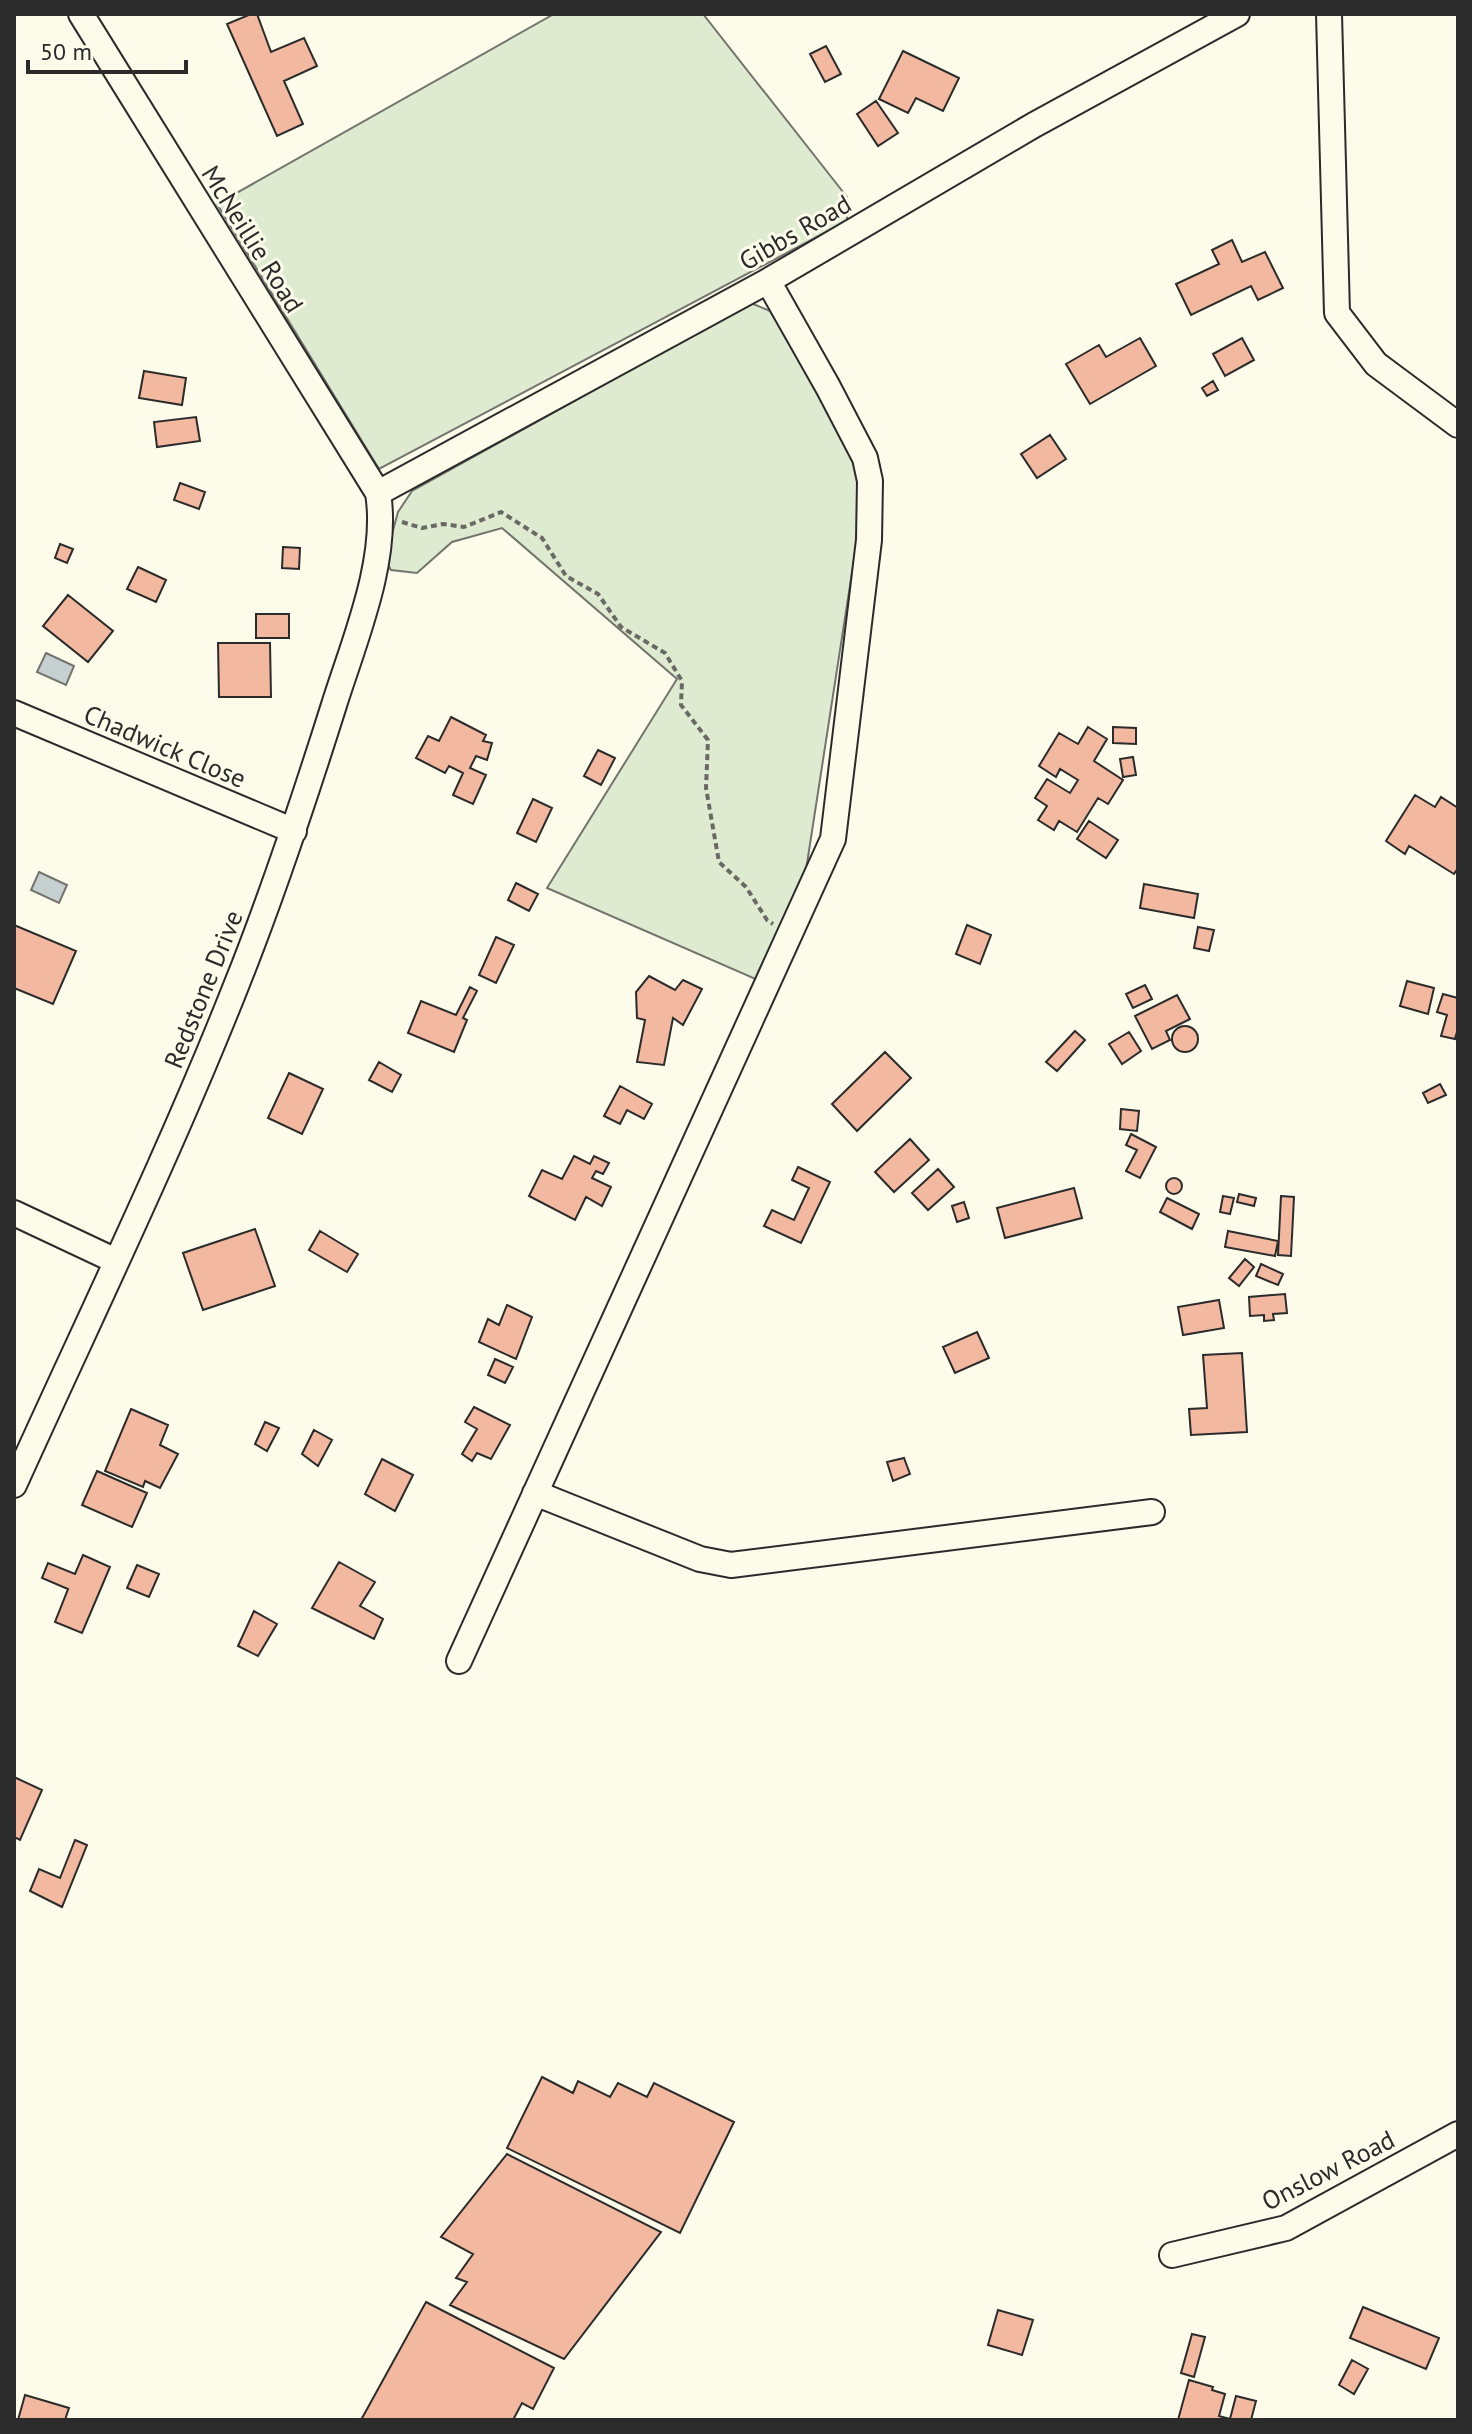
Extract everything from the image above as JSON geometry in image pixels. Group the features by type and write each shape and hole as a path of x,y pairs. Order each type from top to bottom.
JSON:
{"street":[{"name":"McNeillie Road","path":"81,14 379,504"},
{"name":"Gibbs Road","path":"379,504 1034,125 1237,14"},
{"path":"1329,14 1337,313 1376,364 1458,425"},
{"path":"459,1661 833,839 869,540 869,470 828,387 768,281"},
{"name":"Redstone Drive","path":"14,1485 203,1067 294,831 362,616 372,576 379,504"},
{"name":"Chadwick Close","path":"14,713 294,831"},
{"path":"14,1213 116,1261"},
{"path":"535,1493 700,1559 731,1565 1152,1512"},
{"name":"Onslow Road","path":"1172,2255 1286,2228 1458,2134"}],"path":[{"path":"379,504 422,528 443,524 464,527 501,512 542,538 566,576 598,594 621,627 665,653 682,681 681,705 708,740 706,788 719,862 746,887 767,920 789,935"}],"green space":[{"path":"554,14 703,14 847,197 847,221 379,469 217,204"},
{"path":"751,303 770,311 833,411 858,465 862,508 806,870 760,981 547,888 677,679 502,528 452,542 417,573 391,570 385,560 398,512 412,491"}],"shaded area":[{"path":"46,653 74,666 66,685 37,672"},
{"path":"39,872 67,885 59,903 31,890"}],"building":[{"path":"257,14 271,52 304,38 317,66 284,81 303,124 277,136 227,24"},
{"path":"826,46 841,74 825,82 810,54"},
{"path":"903,51 959,78 943,111 916,98 908,113 879,99"},
{"path":"876,101 898,133 878,146 857,114"},
{"path":"1232,240 1242,262 1265,252 1283,288 1258,300 1251,286 1191,315 1176,284 1219,264 1212,250"},
{"path":"1140,338 1156,366 1090,404 1066,364 1099,345 1106,357"},
{"path":"1242,338 1254,360 1225,376 1213,354"},
{"path":"144,371 186,378 182,405 139,398"},
{"path":"1213,381 1218,390 1207,396 1202,388"},
{"path":"196,417 200,441 157,447 154,422"},
{"path":"1050,435 1066,459 1037,478 1021,454"},
{"path":"180,483 205,492 199,509 174,500"},
{"path":"60,544 73,549 67,563 55,558"},
{"path":"283,547 300,548 299,569 282,568"},
{"path":"138,567 166,580 156,602 127,589"},
{"path":"68,595 113,631 88,662 43,626"},
{"path":"256,614 289,614 289,638 256,638"},
{"path":"218,643 270,643 271,697 219,697"},
{"path":"451,717 486,735 483,741 492,743 487,760 476,756 470,768 486,775 473,804 453,795 463,773 449,766 445,773 416,758 428,736 439,741"},
{"path":"1088,727 1107,739 1094,761 1123,780 1108,804 1098,798 1077,832 1059,821 1054,830 1038,820 1047,806 1035,798 1047,779 1070,793 1078,780 1060,769 1056,777 1039,766 1059,733 1078,744"},
{"path":"1113,727 1136,728 1136,744 1113,743"},
{"path":"598,750 615,758 601,785 584,776"},
{"path":"1133,757 1136,775 1123,777 1120,759"},
{"path":"1415,795 1435,807 1441,797 1458,808 1458,868 1454,874 1409,846 1405,854 1386,841"},
{"path":"533,799 552,808 536,842 517,833"},
{"path":"1089,821 1118,840 1106,858 1077,839"},
{"path":"516,883 538,894 529,911 508,900"},
{"path":"1144,884 1198,894 1194,918 1140,908"},
{"path":"14,925 76,951 53,1004 14,988"},
{"path":"967,925 991,935 980,964 956,954"},
{"path":"1198,927 1214,930 1209,951 1194,948"},
{"path":"496,937 514,945 496,983 479,975"},
{"path":"649,976 675,990 683,980 702,989 683,1025 673,1018 664,1065 637,1062 645,1020 637,1018 636,992"},
{"path":"1407,981 1434,988 1428,1014 1400,1006"},
{"path":"1145,985 1152,999 1133,1008 1126,994"},
{"path":"470,987 477,991 463,1018 467,1020 454,1052 408,1033 421,1001 456,1015"},
{"path":"1443,994 1458,998 1455,1039 1441,1036 1447,1015 1437,1012"},
{"path":"1177,995 1190,1019 1166,1031 1170,1040 1152,1049 1135,1016"},
{"path":"1185,1026 1194,1030 1198,1039 1194,1048 1185,1052 1176,1048 1172,1039 1176,1030"},
{"path":"1075,1031 1085,1040 1057,1071 1046,1062"},
{"path":"1129,1032 1141,1051 1122,1064 1109,1044"},
{"path":"885,1052 911,1078 857,1131 832,1104"},
{"path":"379,1062 401,1075 392,1092 369,1080"},
{"path":"289,1073 323,1089 302,1134 268,1118"},
{"path":"1440,1084 1446,1095 1428,1103 1423,1093"},
{"path":"620,1086 652,1104 644,1119 627,1110 620,1124 604,1116"},
{"path":"1121,1109 1139,1111 1137,1131 1120,1129"},
{"path":"1131,1134 1156,1147 1140,1178 1126,1171 1137,1150 1126,1145"},
{"path":"910,1139 929,1160 894,1192 875,1172"},
{"path":"574,1156 590,1164 594,1156 609,1163 603,1174 596,1171 592,1178 611,1187 602,1206 586,1197 575,1220 529,1196 542,1170 562,1179"},
{"path":"798,1167 830,1182 801,1243 764,1226 772,1210 794,1220 809,1188 792,1180"},
{"path":"938,1169 954,1187 928,1210 912,1193"},
{"path":"1174,1178 1180,1180 1180,1192 1174,1194 1168,1192 1166,1186 1168,1180"},
{"path":"1074,1188 1082,1218 1005,1238 997,1208"},
{"path":"1239,1194 1256,1198 1254,1206 1237,1202"},
{"path":"1223,1196 1234,1198 1230,1214 1220,1212"},
{"path":"1281,1196 1294,1197 1291,1256 1278,1255"},
{"path":"1167,1198 1199,1214 1192,1229 1160,1212"},
{"path":"964,1202 969,1218 957,1222 952,1206"},
{"path":"255,1229 275,1286 203,1310 183,1253"},
{"path":"320,1231 358,1254 347,1272 309,1250"},
{"path":"1228,1231 1278,1241 1275,1256 1225,1247"},
{"path":"1245,1259 1254,1267 1239,1286 1229,1278"},
{"path":"1261,1264 1283,1274 1278,1285 1256,1276"},
{"path":"1285,1294 1287,1313 1273,1314 1274,1320 1264,1321 1264,1315 1250,1316 1249,1297"},
{"path":"1219,1300 1224,1328 1183,1335 1178,1307"},
{"path":"507,1305 532,1317 516,1359 479,1342 488,1319 499,1325"},
{"path":"977,1332 989,1358 955,1373 943,1347"},
{"path":"1242,1353 1247,1432 1191,1435 1189,1409 1207,1408 1203,1355"},
{"path":"495,1359 513,1367 505,1383 488,1375"},
{"path":"474,1407 510,1425 491,1459 477,1453 472,1461 462,1454 477,1429 465,1422"},
{"path":"131,1409 168,1425 160,1445 178,1454 160,1488 145,1481 143,1487 105,1471"},
{"path":"265,1422 279,1428 267,1451 255,1444"},
{"path":"314,1430 332,1440 318,1466 302,1454"},
{"path":"904,1458 910,1474 893,1481 887,1462"},
{"path":"382,1459 413,1475 395,1511 365,1494"},
{"path":"97,1471 147,1493 132,1527 82,1505"},
{"path":"83,1555 110,1567 82,1633 55,1622 68,1589 42,1578 48,1563 75,1574"},
{"path":"339,1562 375,1582 360,1606 383,1619 374,1639 312,1608"},
{"path":"137,1565 159,1574 149,1597 127,1588"},
{"path":"254,1611 277,1624 258,1656 238,1646"},
{"path":"14,1777 42,1790 20,1840 14,1837"},
{"path":"75,1840 87,1845 62,1907 30,1891 39,1869 60,1878"},
{"path":"542,2077 573,2093 578,2081 610,2097 618,2083 647,2097 654,2083 734,2122 680,2233 507,2148"},
{"path":"507,2154 661,2232 564,2359 450,2305 467,2282 456,2278 473,2254 441,2237"},
{"path":"426,2302 554,2368 533,2409 522,2403 513,2420 361,2420"},
{"path":"1363,2307 1439,2338 1426,2369 1350,2338"},
{"path":"998,2310 1033,2320 1022,2355 988,2345"},
{"path":"1192,2334 1205,2337 1194,2377 1181,2373"},
{"path":"1352,2360 1368,2369 1354,2394 1339,2385"},
{"path":"1189,2380 1225,2394 1219,2416 1230,2419 1236,2396 1256,2401 1251,2420 1178,2420"},
{"path":"25,2395 69,2408 65,2420 18,2420"}]}
